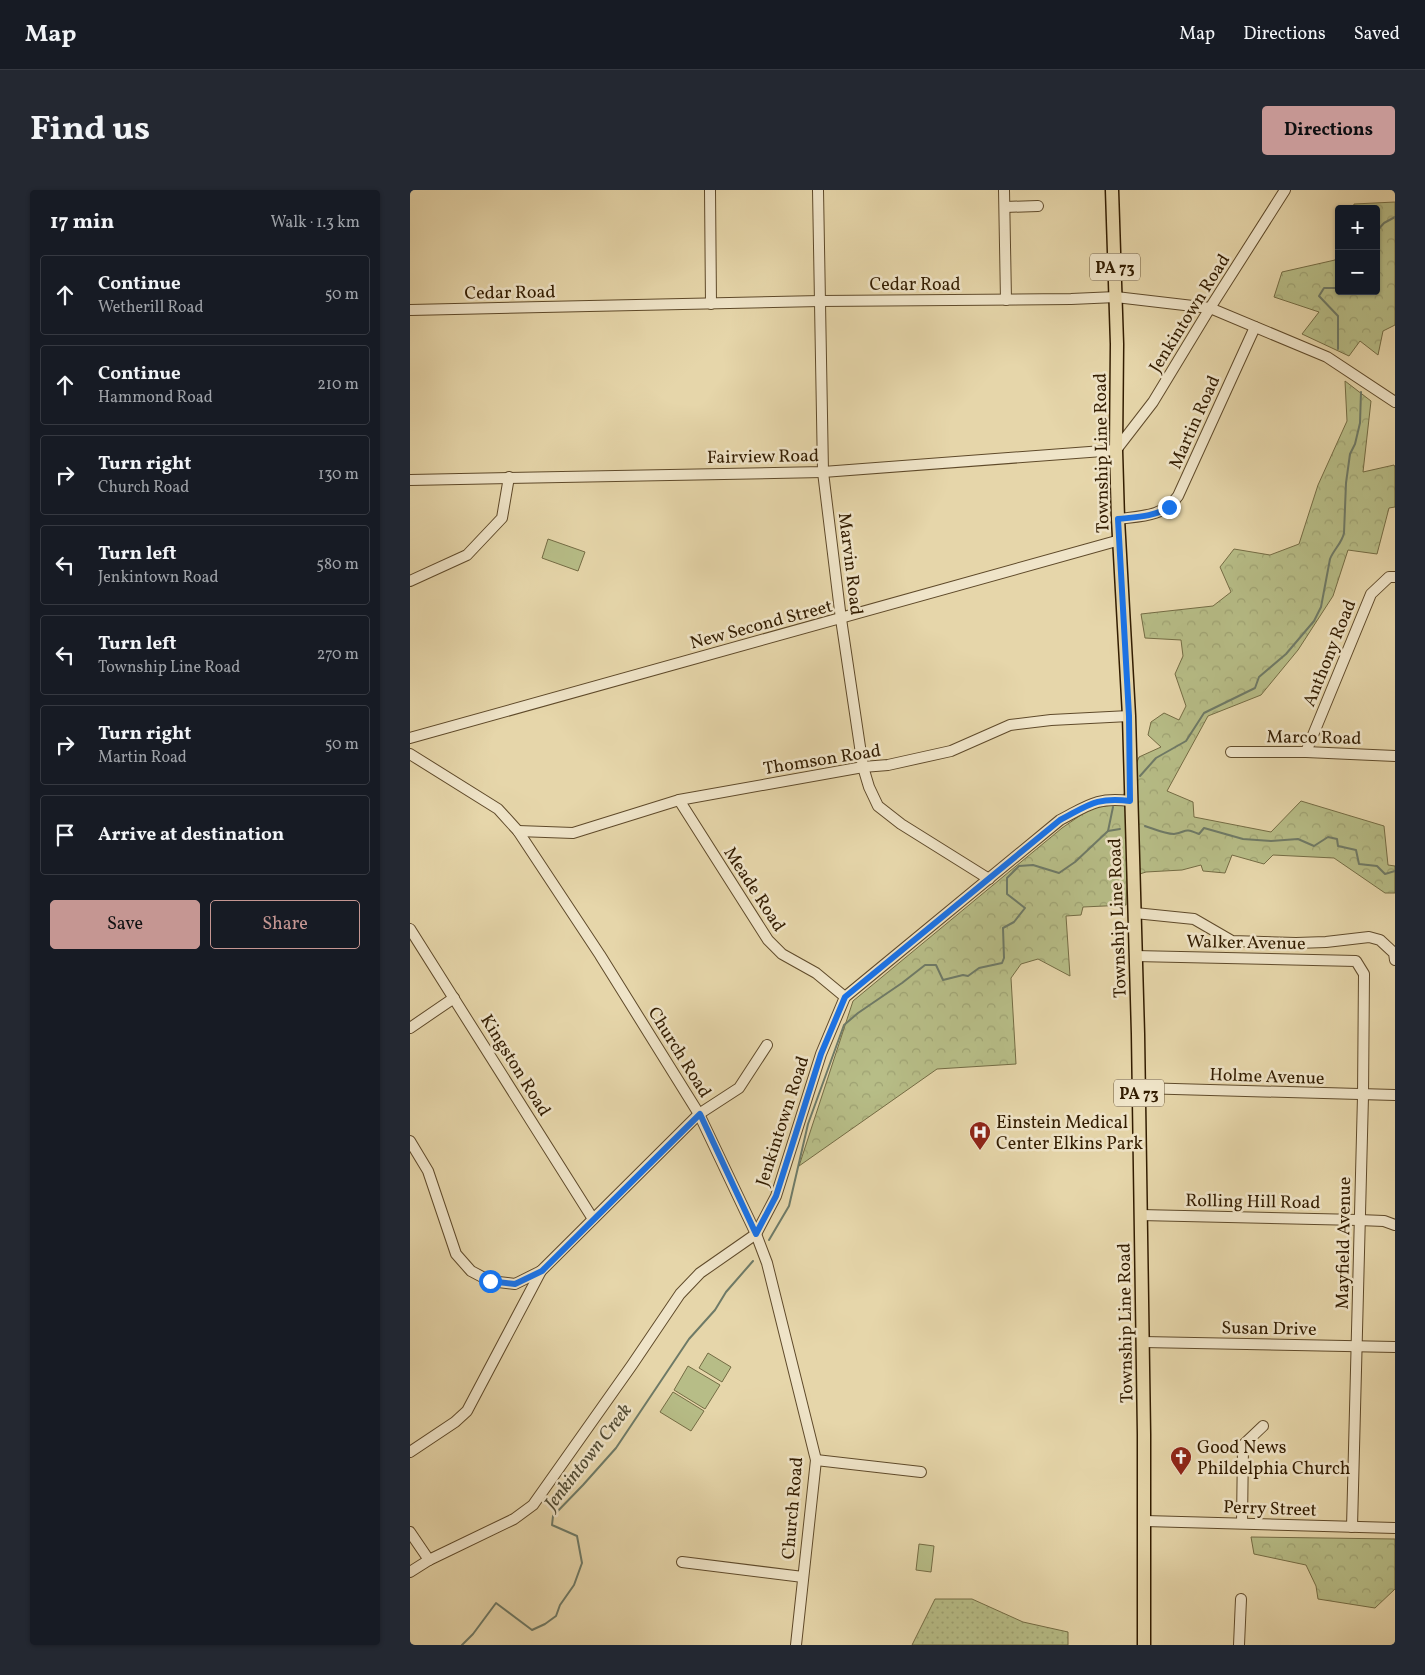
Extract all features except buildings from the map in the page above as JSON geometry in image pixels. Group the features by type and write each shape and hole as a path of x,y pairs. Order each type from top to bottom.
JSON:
{"main road":[{"name":"Township Line Road","path":"1112,190 1116,297 1118,519 1129,716 1130,801 1135,913 1143,1342 1144,1645"}],"street":[{"path":"710,190 711,304"},
{"name":"Marvin Road","path":"818,190 823,472 841,619 863,767 869,787 878,806 901,824 989,879"},
{"path":"1004,190 1006,300"},
{"name":"Jenkintown Road","path":"1116,450 1153,402 1285,190"},
{"path":"1005,207 1038,206"},
{"name":"Cedar Road","path":"410,310 1116,297 1210,308 1327,357 1395,402"},
{"name":"Martin Road","path":"1118,519 1159,513 1169,507 1178,496 1255,328"},
{"name":"Fairview Road","path":"410,480 823,472 1116,450"},
{"path":"410,581 468,555 502,518 509,477"},
{"name":"New Second Street","path":"410,738 1120,540"},
{"name":"Anthony Road","path":"1306,752 1371,594 1389,577 1395,577"},
{"name":"Thomson Road","path":"518,831 574,833 679,800 863,767 888,765 951,751 1010,725 1051,720 1129,716"},
{"name":"Marco Road","path":"1231,752 1306,752 1395,756"},
{"name":"Church Road","path":"410,754 498,809 518,831 600,955 700,1114 756,1234 767,1263 816,1460 796,1645"},
{"name":"Jenkintown Road","path":"410,1572 428,1560 514,1519 533,1504 680,1294 700,1274 756,1234 776,1196 821,1054 845,997 1060,820 1094,802 1112,799 1130,801"},
{"name":"Meade Road","path":"679,800 768,940 782,954 816,973 845,997"},
{"path":"1135,913 1194,919 1232,941 1296,943 1369,938 1380,940 1394,953 1395,960"},
{"name":"Kingston Road","path":"410,929 593,1219"},
{"name":"Walker Avenue","path":"1135,956 1356,961"},
{"name":"Mayfield Avenue","path":"1352,1527 1363,1096 1364,974 1356,961"},
{"path":"410,1028 454,998"},
{"path":"410,1452 455,1422 467,1411 542,1271 700,1114 739,1088 767,1045"},
{"name":"Holme Avenue","path":"1138,1088 1395,1096"},
{"path":"410,1141 428,1170 456,1254 471,1271 490,1281 515,1284 542,1271"},
{"name":"Rolling Hill Road","path":"1140,1215 1360,1220 1395,1225"},
{"name":"Susan Drive","path":"1143,1342 1395,1347"},
{"path":"1242,1523 1243,1444 1263,1426"},
{"path":"816,1460 921,1472"},
{"name":"Perry Street","path":"1145,1521 1395,1528"},
{"path":"410,1532 428,1560"},
{"path":"682,1562 803,1577"},
{"path":"1239,1645 1241,1599"}],"green space":[{"path":"1395,202 1395,325 1383,331 1378,355 1360,341 1349,356 1302,334 1319,312 1274,297 1282,272 1335,260 1335,295 1380,295 1380,205 1354,204"},
{"path":"1345,381 1371,401 1363,472 1394,465 1395,467 1395,507 1389,508 1377,554 1348,550 1333,596 1298,650 1261,695 1208,716 1167,791 1193,802 1194,817 1271,832 1301,801 1384,826 1388,865 1395,866 1395,893 1385,893 1334,858 1273,855 1264,864 1232,855 1225,873 1203,871 1201,865 1182,870 1146,872 1127,878 1126,905 1083,907 1081,915 1066,916 1070,976 1038,959 1021,964 1011,978 1016,1064 937,1069 799,1166 853,1001 1062,828 1091,808 1120,804 1139,757 1161,747 1148,735 1151,722 1164,713 1179,720 1186,706 1175,674 1183,656 1181,640 1145,638 1141,614 1213,606 1231,592 1220,567 1234,549 1270,555 1299,544 1318,485 1347,421"},
{"path":"548,539 585,552 578,571 542,558"},
{"path":"708,1353 731,1367 722,1382 699,1368"},
{"path":"688,1366 720,1385 705,1409 674,1390"},
{"path":"673,1392 704,1411 691,1431 660,1412"},
{"path":"1251,1537 1395,1539 1395,1589 1375,1608 1318,1599 1316,1586 1306,1565 1254,1554"},
{"path":"919,1544 934,1546 931,1572 916,1570"},
{"path":"935,1599 972,1599 1023,1622 1068,1632 1068,1645 912,1645"}],"waterway":[{"name":"Jenkintown Creek","path":"1380,228 1395,217"},
{"name":"Jenkintown Creek","path":"1335,288 1324,288 1319,296 1338,316 1338,349"},
{"name":"Jenkintown Creek","path":"1140,776 1156,758 1186,741 1204,713 1255,688 1259,677 1286,654 1314,621 1321,607 1330,559 1342,540 1344,533 1346,483 1350,454 1355,444 1360,423 1361,392"},
{"name":"Jenkintown Creek","path":"769,1240 789,1206 808,1124 844,1025 925,965 936,965 943,980 963,975 968,976 979,968 1002,963 1004,958 1003,928 1014,922 1025,908 1007,894 1007,878 1019,866 1033,865 1059,873 1075,862 1108,831 1113,807"},
{"path":"1145,826 1171,834 1187,830 1199,834 1204,828 1243,839 1271,841 1298,839 1314,846 1328,837 1337,839 1338,846 1356,850 1359,864 1377,866 1385,874 1395,871"},
{"path":"1108,831 1120,829"},
{"name":"Jenkintown Creek","path":"462,1645 473,1634 496,1603 532,1630 556,1616 560,1605 574,1585 582,1563 577,1536 552,1525 553,1516 616,1448 689,1339 715,1310 726,1292 753,1261"}],"place":[{"name":"Einstein Medical Center Elkins Park","path":"980,1151"},
{"name":"Good News Phildelphia Church","path":"1181,1476"}],"route":[{"path":"490,1281 515,1284 542,1271 700,1114 756,1234 776,1196 821,1054 845,997 1060,820 1094,802 1112,799 1130,801 1129,716 1118,519 1159,513 1169,507"}]}
